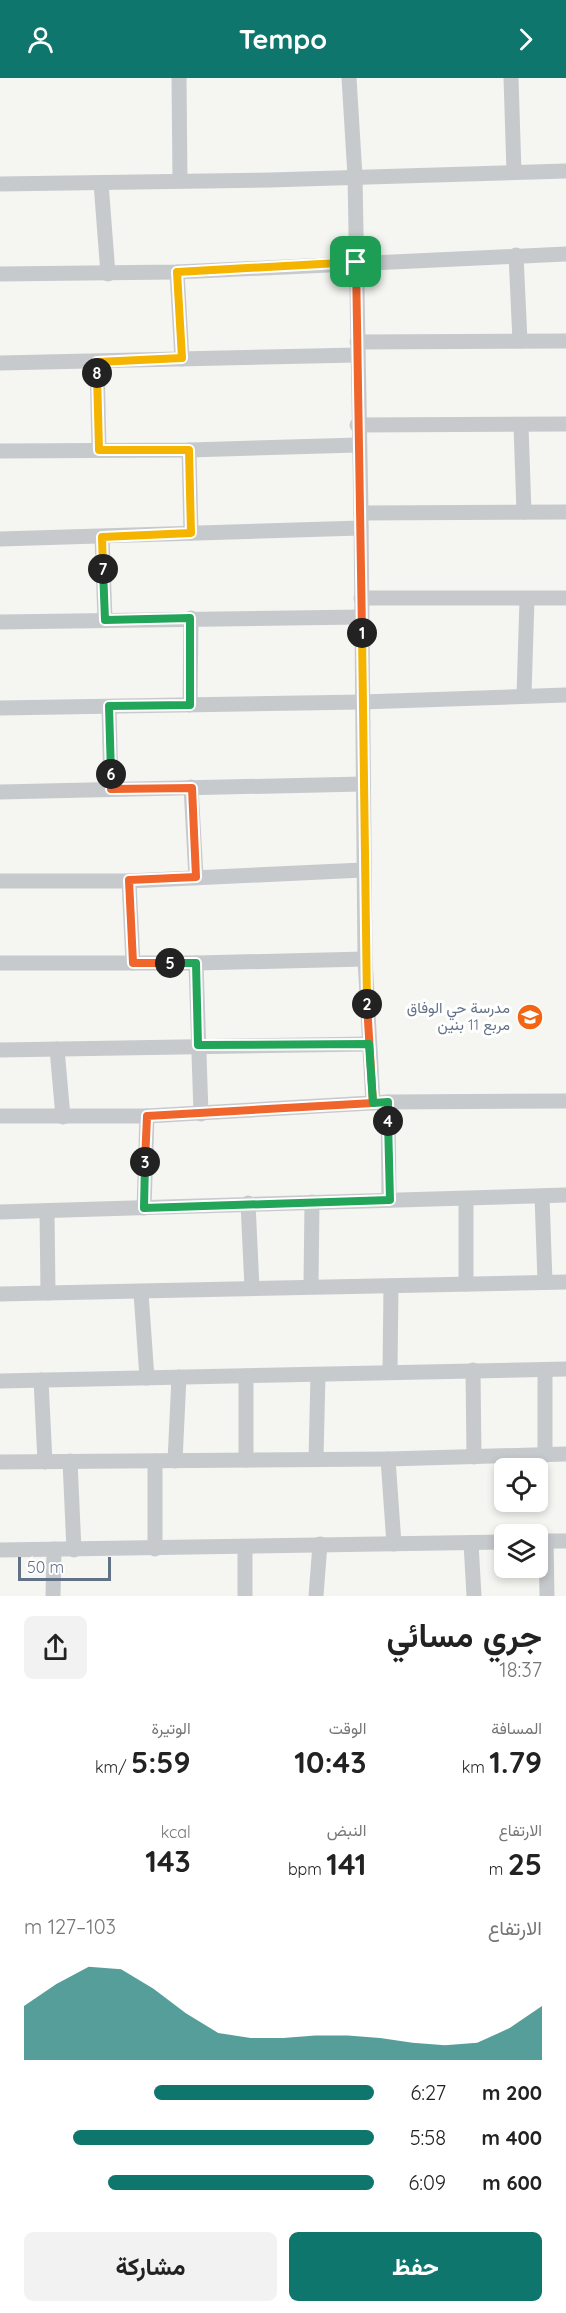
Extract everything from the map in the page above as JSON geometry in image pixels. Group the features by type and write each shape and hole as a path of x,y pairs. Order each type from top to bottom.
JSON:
{"street":[{"path":"179,78 180,181"},
{"path":"349,78 355,176 357,424 361,520 364,959 369,1044 380,1102 390,1200"},
{"path":"511,78 514,172"},
{"path":"0,184 270,180 566,171"},
{"path":"101,183 108,274"},
{"path":"0,274 177,272 566,254"},
{"path":"516,255 520,341"},
{"path":"177,272 182,358"},
{"path":"0,363 97,362 357,348 566,341"},
{"path":"97,362 99,450"},
{"path":"357,424 521,426 566,424"},
{"path":"521,426 524,512"},
{"path":"0,451 358,446"},
{"path":"189,450 191,533"},
{"path":"0,539 191,533 361,520 566,512"},
{"path":"102,537 105,620"},
{"path":"362,598 566,598"},
{"path":"524,695 527,599"},
{"path":"0,622 361,617"},
{"path":"190,618 190,705"},
{"path":"0,708 362,702 566,695"},
{"path":"109,706 111,789"},
{"path":"0,792 363,784"},
{"path":"192,788 196,877"},
{"path":"0,881 129,880 363,870"},
{"path":"129,880 133,963"},
{"path":"0,963 196,963 364,959"},
{"path":"196,963 201,1113"},
{"path":"0,1050 369,1044"},
{"path":"57,1049 63,1117"},
{"path":"0,1116 147,1116 380,1102 566,1101"},
{"path":"144,1208 147,1116"},
{"path":"0,1212 248,1203 466,1200 566,1195"},
{"path":"543,1196 545,1282"},
{"path":"466,1200 466,1284"},
{"path":"311,1285 312,1202"},
{"path":"248,1203 252,1288"},
{"path":"47,1211 48,1293"},
{"path":"0,1294 141,1293 311,1285 391,1286 566,1282"},
{"path":"390,1371 391,1286"},
{"path":"141,1293 147,1378"},
{"path":"0,1380 566,1369"},
{"path":"474,1370 474,1457"},
{"path":"544,1370 545,1455"},
{"path":"316,1458 318,1375"},
{"path":"246,1376 246,1460"},
{"path":"175,1461 179,1377"},
{"path":"41,1380 45,1462"},
{"path":"0,1462 388,1459 566,1454"},
{"path":"388,1459 394,1544"},
{"path":"70,1461 74,1550"},
{"path":"155,1549 156,1461"},
{"path":"548,1541 566,1541"},
{"path":"0,1550 494,1542"},
{"path":"471,1543 474,1596"},
{"path":"316,1596 320,1544"},
{"path":"245,1547 245,1596"},
{"path":"53,1596 54,1549"},
{"path":"546,1578 548,1596"}],"place":[{"name":"مدرسة حي الوفاق مربع 11 بنين","path":"530,1017"}],"route":[{"path":"356,262 177,272 182,358 97,362 99,450 189,450 191,533 102,537 105,620 190,618 190,705 109,706 111,789 192,788 196,877 129,880 133,963 196,963 198,1045 369,1044 373,1103 388,1102 390,1200 144,1208 147,1116 373,1103 364,959 361,513 357,424 356,262"}]}
